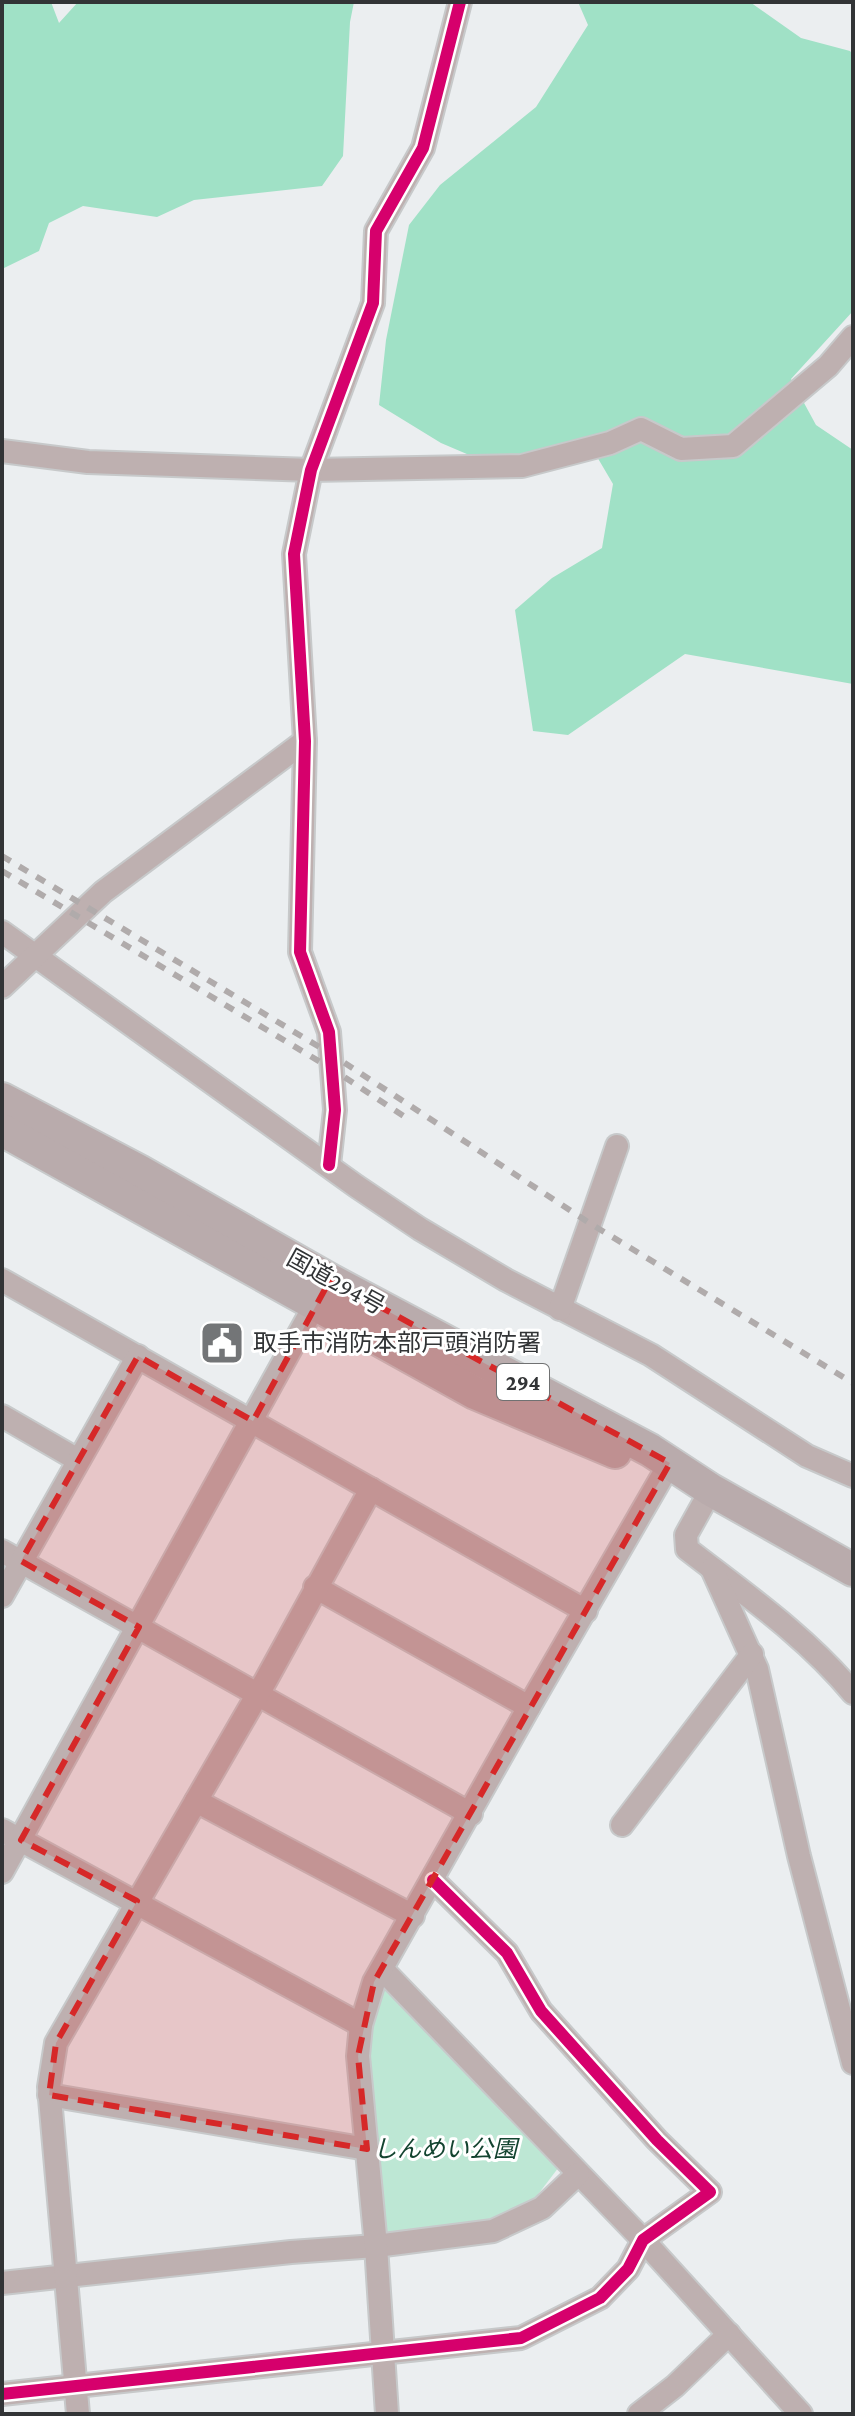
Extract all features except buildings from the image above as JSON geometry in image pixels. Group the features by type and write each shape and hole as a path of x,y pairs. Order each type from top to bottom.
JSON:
{"highway":[{"name":"国道294号","path":"2,1099 139,1171 475,1393 668,1468 853,1570"},
{"name":"国道294号","path":"2,1130 322,1293"}],"street":[{"path":"329,1165 335,1110 329,1032 300,952 305,741 294,554 311,470 373,303 376,231 423,148 460,2"},
{"path":"2,451 88,462 311,470 522,466 610,443 641,429 681,449 733,446 828,366 853,337"},
{"path":"2,987 103,892 305,741"},
{"path":"2,932 420,1229 560,1309 651,1355 807,1456 853,1476"},
{"path":"560,1309 617,1146"},
{"path":"2,1280 586,1611"},
{"path":"2,1872 12,1835 139,1627 322,1293"},
{"path":"2,1596 12,1556 78,1460 138,1356"},
{"path":"2,1416 78,1460"},
{"path":"387,2414 376,2246 358,2056 361,2025 374,1982 668,1468"},
{"path":"78,2414 49,2095 51,2061 56,2043 258,1694 371,1489"},
{"path":"711,1490 686,1535 687,1549 806,1645 834,1670 853,1693"},
{"path":"12,1556 471,1814"},
{"path":"712,1569 757,1669 799,1856 853,2063"},
{"path":"315,1587 529,1707"},
{"path":"622,1825 752,1654"},
{"path":"196,1801 413,1916"},
{"path":"12,1835 361,2025"},
{"path":"2,2394 521,2338 600,2298 628,2269 643,2240 710,2192 657,2140 541,2011 507,1953 433,1880"},
{"path":"382,1969 643,2240 801,2414"},
{"path":"49,2095 367,2149"},
{"path":"2,2283 376,2246 493,2231 542,2208 578,2174"},
{"path":"639,2414 675,2386 729,2334"}],"highlighted area":[{"path":"330,1280 670,1463 374,1982 358,2056 367,2149 49,2095 56,2043 137,1901 21,1840 139,1627 21,1561 138,1356 253,1421"}],"green space":[{"path":"2,2 51,2 59,23 78,2 354,2 350,22 343,156 322,186 194,200 157,217 83,206 49,223 39,251 2,269"},
{"path":"578,2 750,2 801,38 850,51 853,55 853,311 791,379 816,425 853,450 853,684 685,654 568,735 533,731 515,610 552,578 602,548 613,484 586,438 495,466 441,443 379,405 386,340 409,225 440,185 536,107 588,25"},
{"name":"しんめい公園","path":"382,1969 565,2159 530,2205 474,2224 376,2245 358,2056"}],"railway":[{"path":"2,856 331,1054 591,1224 853,1383"},
{"path":"2,871 332,1069 405,1117"}],"cycle path":[{"path":"329,1165 335,1110 329,1032 300,952 305,741 294,554 311,470 373,303 376,231 423,148 460,2"},
{"path":"2,2394 521,2338 600,2298 628,2269 643,2240 710,2192 657,2140 541,2011 507,1953 433,1880"}],"place":[{"name":"取手市消防本部戸頭消防署","path":"222,1343"}]}
